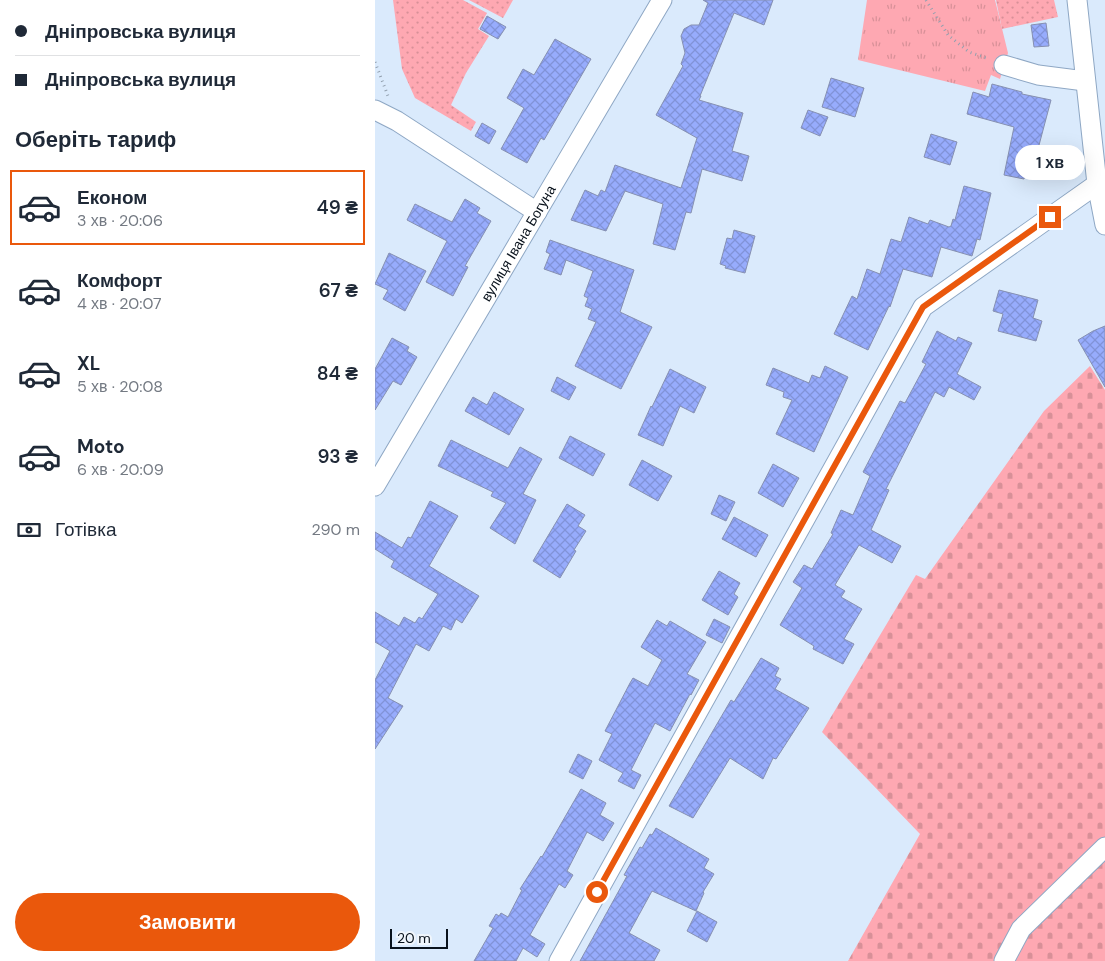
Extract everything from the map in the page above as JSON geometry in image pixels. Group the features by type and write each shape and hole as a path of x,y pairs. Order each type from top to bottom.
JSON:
{"street":[{"name":"вулиця Івана Богуна","path":"375,486 662,0"},
{"path":"1077,0 1085,81 1096,104 1097,184 1105,225"},
{"path":"1004,64 1038,75 1085,81"},
{"path":"375,110 397,121 537,212"},
{"path":"559,961 923,307 1097,184"},
{"path":"1004,961 1021,930 1105,847"}],"path":[{"path":"926,0 948,35 969,52 1004,64"},
{"path":"375,62 397,121"}],"green space":[{"path":"393,0 463,0 487,13 478,29 489,36 466,73 451,105 476,122 471,131 415,98 402,69"},
{"path":"469,0 513,0 503,18"},
{"path":"867,0 995,0 1008,53 1000,79 991,75 985,91 858,60"},
{"path":"996,0 1054,0 1058,17 1002,29"},
{"path":"1090,366 1105,390 1105,961 848,961 920,834 822,732 916,575 925,579 1044,411"}],"building":[{"path":"703,0 773,0 764,25 734,13 699,100 743,113 732,151 749,156 742,181 702,169 691,213 686,212 675,250 653,244 663,204 625,191 606,231 571,220 585,190 598,196 601,190 605,192 615,165 681,188 697,138 656,115 683,66 681,64 685,53 681,36 684,29 691,25 699,25 708,3"},
{"path":"487,16 506,27 498,39 480,29"},
{"path":"1046,23 1049,46 1034,47 1031,25"},
{"path":"555,39 591,59 544,140 541,138 527,163 501,149 524,108 507,98 523,69 534,75"},
{"path":"831,78 864,88 855,117 822,107"},
{"path":"992,84 1022,92 1022,94 1051,100 1038,149 1031,147 1024,179 1004,175 1014,127 967,114 973,92 989,97"},
{"path":"808,110 828,117 820,136 801,128"},
{"path":"482,123 496,131 489,144 475,136"},
{"path":"931,134 957,142 950,165 924,157"},
{"path":"964,186 991,193 980,240 977,239 972,256 941,247 932,277 903,269 890,307 868,350 834,334 852,296 857,299 867,269 880,274 891,239 901,242 909,217 928,224 930,220 949,227 951,226 953,219 955,220"},
{"path":"465,199 480,208 477,213 491,221 465,266 468,267 453,296 426,282 447,241 407,220 415,204 452,222"},
{"path":"734,230 755,236 745,273 725,268 726,266 720,264 727,238 732,239"},
{"path":"550,240 634,270 620,312 652,327 621,389 575,366 596,322 588,319 592,309 585,306 588,298 584,296 593,271 566,260 561,275 544,269 550,254 546,252"},
{"path":"389,253 426,271 405,311 383,299 388,290 375,284"},
{"path":"999,290 1038,300 1033,318 1042,321 1036,341 998,331 1003,314 993,311"},
{"path":"1105,326 1105,387 1078,340"},
{"path":"937,331 956,341 958,337 972,343 957,374 981,387 974,400 949,387 944,397 935,392 886,489 889,490 871,530 901,546 892,563 859,545 835,585 845,591 841,597 862,609 844,639 854,644 843,664 813,649 814,646 780,625 802,588 793,582 804,565 812,569 833,534 831,533 841,510 853,515 870,476 863,472 900,401 905,403 926,364 922,362"},
{"path":"392,338 409,347 407,351 417,357 401,385 393,381 375,410 375,369"},
{"path":"825,366 848,377 814,452 776,434 792,400 783,397 784,392 766,385 773,368 809,383 812,375 820,378"},
{"path":"670,369 706,387 694,413 680,406 663,446 638,435"},
{"path":"557,377 576,387 569,400 551,391"},
{"path":"494,392 524,409 509,435 465,411 473,397 487,405"},
{"path":"570,436 605,454 593,476 559,458"},
{"path":"451,440 508,468 520,447 542,459 523,494 536,500 515,544 490,528 506,503 491,496 493,492 438,466"},
{"path":"642,460 672,476 658,501 629,485"},
{"path":"773,464 799,478 783,507 758,493"},
{"path":"719,495 735,502 726,521 711,514"},
{"path":"430,501 458,516 429,566 479,596 462,623 456,619 451,630 443,626 429,651 416,644 388,698 403,706 375,749 375,680 390,651 375,642 375,612 399,626 404,617 415,623 419,617 422,619 438,594 391,567 394,561 375,549 375,532 402,548 408,537 411,538"},
{"path":"567,504 585,515 578,526 586,531 560,578 533,561"},
{"path":"734,517 768,535 756,557 722,539"},
{"path":"719,571 740,583 734,594 738,597 728,615 702,600"},
{"path":"714,619 730,627 722,643 706,635"},
{"path":"657,620 667,626 670,621 706,642 687,674 699,680 670,731 655,723 631,770 641,775 634,789 618,781 623,773 599,760 612,734 605,731 633,678 648,686 662,660 641,647"},
{"path":"761,658 779,668 775,676 781,679 775,689 809,708 776,759 773,758 763,779 730,758 693,818 669,806 731,700 734,702"},
{"path":"578,754 592,761 583,779 569,772"},
{"path":"581,789 606,803 600,815 614,823 603,841 587,832 567,871 573,875 565,888 559,884 530,935 545,944 537,957 523,948 516,961 474,961 493,928 489,926 496,914 499,916 501,913 508,917 522,890 520,889 542,857"},
{"path":"656,828 709,859 704,868 714,874 703,892 696,911 652,891 629,933 660,950 654,961 580,961 627,876 624,875 640,847 642,848"},
{"path":"697,911 717,922 707,942 687,931"}],"route":[{"path":"597,892 923,307 1050,217"}]}
